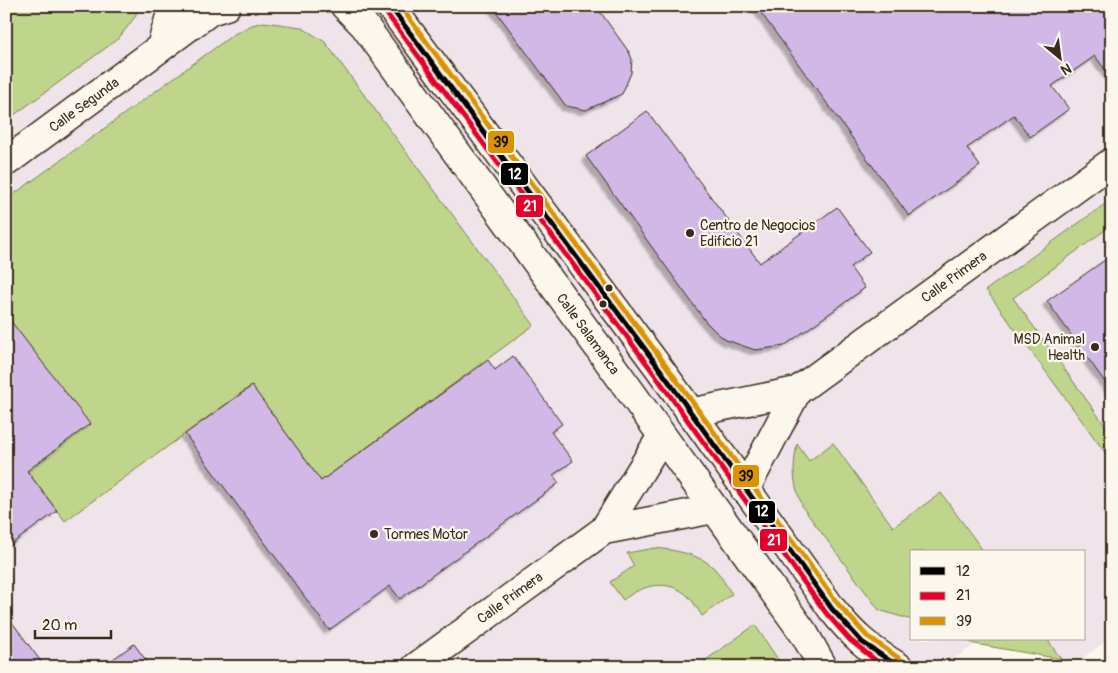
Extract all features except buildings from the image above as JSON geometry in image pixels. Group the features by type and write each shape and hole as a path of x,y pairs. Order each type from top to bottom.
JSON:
{"main road":[{"path":"161,47 173,6"},
{"name":"Calle Salamanca","path":"346,6 364,26 662,436 805,635 823,667"},
{"path":"390,6 848,630 872,652 899,667"},
{"name":"Calle Segunda","path":"6,162 161,47 217,8"},
{"name":"Calle Primera","path":"690,413 797,391 1112,162"},
{"name":"Calle Primera","path":"745,490 797,391"},
{"name":"Calle Primera","path":"416,667 604,530 662,436"},
{"name":"Calle Primera","path":"604,530 714,509"}],"shaded area":[{"path":"6,6 1112,6 1112,637 1081,659 1061,659 976,644 942,667 6,667"}],"green space":[{"path":"6,6 139,6 135,17 118,39 6,121"},
{"path":"264,22 301,27 325,42 534,325 321,481 251,386 65,521 6,443 6,200 234,34 252,25"},
{"path":"1112,199 1112,225 1013,298 1112,435 1112,462 986,290"},
{"path":"833,443 893,527 941,493 983,550 910,550 910,619 879,610 803,508 794,477 797,444 809,461"},
{"path":"655,548 702,559 717,571 732,594 702,616 688,596 680,590 664,585 647,587 623,600 610,582 634,566 627,553"},
{"path":"755,625 783,667 696,667"},
{"path":"965,640 1048,640 1061,659 975,644"}],"transit line":[{"name":"12","path":"390,6 659,368 832,609 862,642 899,667"},
{"name":"39","path":"400,6 665,364 838,604 867,636 903,661"},
{"name":"21","path":"384,10 653,372 826,613 850,640 884,667"}],"place":[{"name":"Centro de Negocios Edificio 21","path":"690,233"},
{"name":"MSD Animal Health","path":"1095,347"},
{"name":"Tormes Motor","path":"374,534"}]}
